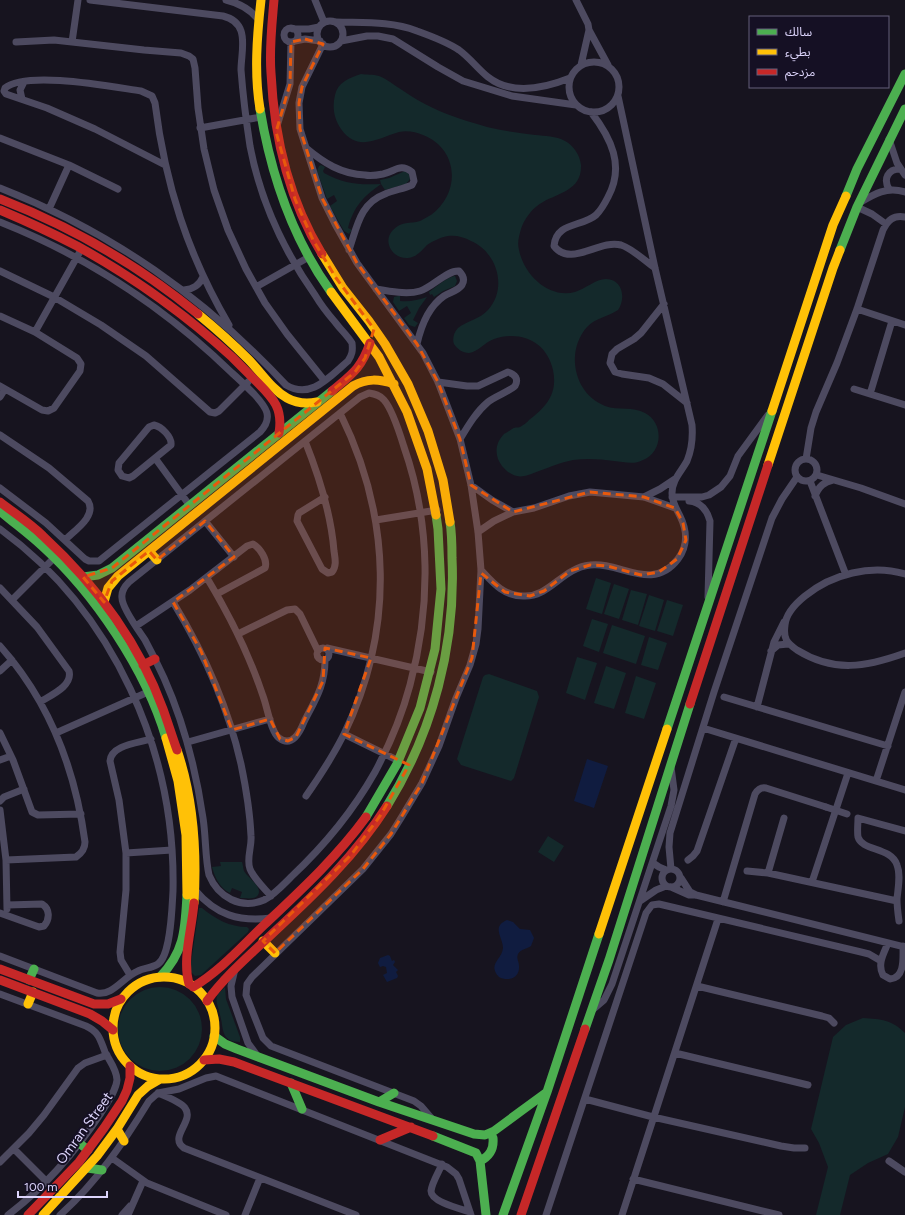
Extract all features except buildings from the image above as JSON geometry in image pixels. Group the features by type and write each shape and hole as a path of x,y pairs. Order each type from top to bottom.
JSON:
{"street":[{"path":"72,42 78,0"},
{"path":"0,188 49,209 118,246 152,267 184,290 232,330 286,385 291,388 297,390 309,390 348,361 352,353 352,344 320,304 295,265 281,238 269,209 255,165 246,120 242,71 242,36 238,25 234,21 223,16 90,0"},
{"path":"226,0 242,5 254,13 258,19"},
{"path":"191,985 212,975 322,870 348,840 375,804 401,758 418,717 431,672 439,626 441,603 441,556 437,510 422,450 410,416 394,384 370,343 328,288 309,258 299,239 283,200 267,146 261,117 256,68 258,19 261,0"},
{"path":"207,1001 220,984 235,969 329,879 351,855 380,816 412,760 426,727 437,693 447,653 453,607 454,560 449,514 444,484 434,446 407,382 384,343 336,278 324,259 303,220 290,185 276,132 271,94 270,51 274,0"},
{"path":"314,0 322,25 318,34 321,42 302,87 299,103 300,129 322,198 335,224 357,263 417,344 438,382 460,439 471,485 478,532 481,570 478,629 472,658 456,698 440,746 422,782 391,834 363,869 252,977 247,984 246,995 260,1031 267,1043 278,1049 414,1101 421,1106 433,1120"},
{"path":"576,0 588,24 589,30 608,66 616,74 620,84 616,101 608,109 591,112 580,108 572,100 569,89 570,78 576,69 581,65 597,62 608,66"},
{"path":"570,78 542,87 525,89 508,87 494,82 458,50 418,31 393,24 332,21 304,30 289,29 284,33 285,39 293,41 305,39 333,46 341,41 367,36 378,36 393,39 463,81 512,96 576,105"},
{"path":"336,22 342,28 343,32 341,41"},
{"path":"276,132 288,94 293,41 298,34 293,29"},
{"path":"581,65 589,30"},
{"path":"16,42 54,40 180,53 189,56 195,63 200,128 208,170 220,210 236,250 256,287 286,334 324,380"},
{"path":"503,1215 546,1092 826,245 842,203 905,74"},
{"path":"165,165 95,129 22,99 6,94 4,89 7,86 24,82 59,80 142,91 149,94 155,103 165,165 181,222 203,277 232,330"},
{"path":"22,99 20,90 24,82"},
{"path":"271,94 281,97 288,94"},
{"path":"481,570 491,581 505,592 512,595 525,597 544,591 570,571 590,565 608,566 641,575 659,572 671,566 677,559 686,540 683,524 672,499 672,488 675,479 687,461 691,449 692,425 655,268 618,96"},
{"path":"521,1215 591,1011 830,276 844,237 858,205 905,109"},
{"path":"591,112 602,126 611,143 614,152 616,178 611,193 605,204 595,216 563,229 557,234 554,240 554,246 561,253 568,254 579,254 611,244 622,246 655,268"},
{"path":"200,128 261,117"},
{"path":"0,138 69,165 118,189"},
{"path":"889,139 897,164 902,172"},
{"path":"306,148 328,164 346,172 366,175 383,174 400,167 406,168 412,172 414,181 412,185 374,199 366,208 361,215 349,250"},
{"path":"49,209 69,165"},
{"path":"889,189 886,182 888,174 892,170 902,172"},
{"path":"858,205 878,192 889,189 905,192"},
{"path":"0,199 86,238 139,270 189,306 213,326 236,347 284,397 300,403 317,402"},
{"path":"858,205 886,224"},
{"path":"0,210 40,227 82,248 134,279 172,306 208,335 253,377 276,404 281,418 279,432"},
{"path":"806,459 811,428 816,412 837,363 886,224 889,220 895,217 905,217"},
{"path":"0,222 45,242 107,275 165,315 220,360 264,404 267,410 267,422 264,428 99,561 89,561 85,559 27,507 0,488"},
{"path":"35,332 82,248"},
{"path":"256,287 309,258"},
{"path":"0,271 54,297 101,325 135,348 210,412 219,412 253,377"},
{"path":"376,289 400,292 418,291 429,288 450,272 455,271 462,274 464,281 462,285 437,302 430,310 421,329 417,344"},
{"path":"184,290 194,288 203,277"},
{"path":"664,304 641,333 612,354 610,363 615,372 629,376 649,378 663,384 687,403"},
{"path":"347,312 357,306"},
{"path":"857,309 905,325"},
{"path":"0,316 35,332 77,358 81,364 80,371 54,408 48,411 42,410 2,387 0,397"},
{"path":"870,394 892,321"},
{"path":"83,577 98,575 112,568 190,506 358,368 365,358 370,343"},
{"path":"438,382 478,386 508,372 514,374 516,377 516,384 512,389 498,395 482,407 460,439"},
{"path":"104,602 105,595 112,581 353,386 362,381 372,379 382,380 394,384"},
{"path":"854,389 905,405"},
{"path":"364,394 374,394 383,399 393,418 404,449 414,480 420,513 425,552 425,591 422,630 403,709 384,754 365,789 342,823 329,838 301,868 271,896 258,902 238,902 225,897 212,882 207,868 201,802 188,742 173,700 155,659 122,603 122,594 123,589 129,582 305,441 364,394"},
{"path":"672,499 698,500 715,492 726,482 738,456 771,412"},
{"path":"306,796 320,776 344,734 364,684 376,635 380,589 380,550 376,520 363,465 340,413"},
{"path":"154,425 159,427 172,442 170,446 155,458 129,478 122,476 118,470 119,463 149,427 154,425"},
{"path":"0,435 49,468 88,501 91,508 90,514 65,540"},
{"path":"305,441 314,462 325,497 332,531 336,565 334,570 328,573 322,569 296,521 300,513 325,497"},
{"path":"422,450 434,446"},
{"path":"155,458 190,506"},
{"path":"817,476 817,466 815,462 806,459 798,463 795,467 797,477 805,482 810,481 817,476 834,480 905,504"},
{"path":"696,895 689,895 669,887 662,879 662,875 669,869 670,833 772,518 782,499 797,477"},
{"path":"644,497 675,479"},
{"path":"815,496 817,490 822,484 827,481 834,480"},
{"path":"810,481 846,574"},
{"path":"471,485 492,500 513,512"},
{"path":"478,532 494,521 513,512 534,508 569,496 590,492 644,497 675,508"},
{"path":"698,500 707,512 710,521 708,599"},
{"path":"0,502 25,520 46,538 83,577 104,602 128,638 143,665 164,712 173,736 185,780 191,812 195,890 186,967 191,985"},
{"path":"376,520 437,510"},
{"path":"0,511 55,557 78,581 98,607 134,662 148,692 168,744 181,798 187,853 186,909 181,946 174,964 160,977"},
{"path":"205,521 234,557"},
{"path":"0,529 44,568 71,597 96,628 117,662 135,698 151,739 165,794 172,850 172,900 170,925 166,954 158,964 130,975 110,992 102,994 0,956"},
{"path":"136,626 207,578 247,546 253,544 258,548 266,560 266,566 217,594"},
{"path":"149,550 157,560"},
{"path":"12,600 55,557"},
{"path":"756,707 777,634 791,609 809,592 846,574 881,571 905,574"},
{"path":"207,578 238,634 256,676 274,732 280,739 288,741 296,737 322,686 325,672 325,660 330,655 330,651 327,648"},
{"path":"0,588 48,641 70,674 66,685 40,702"},
{"path":"173,602 188,626 221,696 241,764 247,799 251,840 249,866 253,875 271,896"},
{"path":"238,634 287,610 294,609 300,614 318,651 317,655 319,659 325,660"},
{"path":"786,618 784,627 788,644"},
{"path":"771,651 778,645 788,644 815,660 840,665 870,664 903,656"},
{"path":"0,646 12,660 40,702 56,733 72,776 81,814 85,845 79,855 72,857 6,860"},
{"path":"318,651 321,648 327,648 431,672"},
{"path":"143,665 155,659"},
{"path":"0,671 12,660"},
{"path":"56,733 148,692"},
{"path":"876,781 905,692"},
{"path":"724,697 888,746"},
{"path":"188,742 270,719"},
{"path":"703,728 905,790"},
{"path":"0,733 24,789 30,810 35,814 81,814"},
{"path":"344,734 384,754 412,760"},
{"path":"688,860 697,851 736,738"},
{"path":"130,975 122,960 119,949 126,890 126,853 120,800 110,757 118,748 151,739"},
{"path":"0,760 11,756"},
{"path":"591,1011 604,1000 609,992 640,902 673,801 674,784 671,767"},
{"path":"812,882 848,773"},
{"path":"724,902 758,790 766,788 858,818 905,831"},
{"path":"0,801 4,797 24,789"},
{"path":"0,810 6,860 7,905 3,914 41,927 46,925 48,914 46,907 42,904 7,905"},
{"path":"768,873 784,818"},
{"path":"858,818 858,832 860,840 865,844 893,857 898,866 899,886 897,901 899,921"},
{"path":"126,853 172,850"},
{"path":"652,863 659,867 678,872 680,878 690,892 696,895 724,902 884,942 904,947 904,962 899,976 893,979 885,977 882,973 882,958 880,951 884,942"},
{"path":"748,871 768,873 897,901"},
{"path":"640,902 656,890 677,885 680,878"},
{"path":"195,890 210,905 229,915 250,920 271,918"},
{"path":"546,1215 586,1100 613,1011 648,910 652,905 659,904 882,958"},
{"path":"622,1215 718,919"},
{"path":"263,942 275,953"},
{"path":"0,969 94,1004 108,1004 121,1000"},
{"path":"30,980 34,969"},
{"path":"235,969 231,986 232,997 247,1041 259,1058"},
{"path":"160,977 175,978 191,985 207,1001 213,1015 215,1025 211,1047 204,1060 191,1072 183,1076 160,1079 144,1075 130,1066 118,1050 113,1030 115,1014 121,1000 127,992 142,982 160,977"},
{"path":"0,980 90,1014 113,1030"},
{"path":"696,986 822,1016 829,1018 834,1023"},
{"path":"28,1004 33,992"},
{"path":"0,994 91,1028 99,1036 116,1075 116,1086 104,1108 79,1143 62,1165 8,1215"},
{"path":"214,1036 231,1047 259,1058 480,1138 493,1138 502,1130 506,1122"},
{"path":"674,1053 808,1085"},
{"path":"0,1162 14,1149 44,1115 78,1068 86,1063 107,1055"},
{"path":"204,1060 227,1060 471,1150 476,1154 480,1161 486,1215"},
{"name":"Omran Street","path":"28,1215 69,1173 88,1150 122,1102 129,1084 130,1066"},
{"path":"60,1215 72,1204 112,1158 149,1101 158,1093 179,1089 206,1078 216,1076 442,1164 452,1170 459,1179 471,1213"},
{"name":"Omran Street","path":"43,1215 87,1168 117,1129 143,1090 160,1079"},
{"path":"291,1083 302,1109"},
{"path":"177,1102 176,1094 179,1089"},
{"path":"469,1133 485,1134 494,1131 546,1092"},
{"path":"158,1093 184,1106 188,1115 178,1139 182,1146 356,1215"},
{"path":"379,1102 394,1093"},
{"path":"586,1100 781,1146 805,1148"},
{"path":"122,1102 131,1107"},
{"path":"380,1140 411,1127"},
{"path":"450,1142 455,1128"},
{"path":"117,1129 124,1141"},
{"path":"480,1161 486,1159 493,1150 493,1138"},
{"path":"79,1143 88,1150"},
{"path":"14,1149 46,1181"},
{"path":"112,1158 143,1181 226,1215"},
{"path":"889,1161 905,1172"},
{"path":"442,1164 432,1190 433,1196 438,1201 471,1213"},
{"path":"87,1168 102,1170"},
{"path":"245,1215 260,1178"},
{"path":"633,1179 779,1215"},
{"path":"128,1215 143,1181"},
{"path":"43,1200 50,1207"},
{"path":"122,1215 133,1203"}],"highlighted area":[{"path":"305,39 323,44 302,87 299,103 300,129 322,198 357,263 417,344 438,382 460,439 471,485 513,512 590,492 644,497 675,508 683,523 686,540 677,559 659,572 641,575 607,566 590,565 570,571 544,591 530,596 505,592 481,573 472,658 422,783 391,834 363,869 275,953 263,941 351,855 380,816 409,765 344,734 371,658 325,648 323,681 296,737 288,741 280,739 270,719 232,730 201,651 173,602 234,557 205,521 157,560 149,551 112,581 104,602 83,577 112,568 355,372 365,358 374,329 336,278 313,240 295,199 276,132 290,84 291,42"}],"green space":[{"path":"361,74 382,77 421,102 453,116 511,132 550,136 562,139 571,145 576,151 581,165 578,180 568,190 539,204 529,214 521,229 518,247 526,268 532,276 539,283 556,292 575,292 602,279 612,280 619,286 622,301 618,310 590,324 580,337 576,348 576,371 586,392 594,400 605,406 640,411 645,413 656,423 659,437 654,451 650,456 640,462 633,463 594,459 573,460 524,476 515,476 502,466 499,462 497,454 497,445 501,438 512,429 520,427 541,410 552,393 554,379 550,360 539,346 523,337 514,336 494,339 469,353 460,350 454,344 454,334 458,328 485,313 494,301 497,291 497,271 487,253 480,246 466,238 451,236 443,237 432,242 419,253 408,258 397,256 390,248 388,239 396,227 402,224 421,221 441,206 451,184 452,172 444,150 435,142 423,135 402,131 376,140 361,142 354,140 341,129 335,117 334,99 336,91 341,84 348,79"},
{"path":"321,165 325,167 323,171 324,173 338,180 358,184 381,184 369,193 356,208 350,220 348,228 352,230 349,234 344,231 330,206 337,201 334,195 327,199 317,171"},
{"path":"405,171 409,174 410,179 406,184 385,190 380,180"},
{"path":"455,276 457,281 455,286 434,297 432,294 430,295 429,292 438,285"},
{"path":"400,296 400,301 427,297 413,320 418,323 415,327 409,325 404,318 411,313 407,306 399,311 393,302 394,297"},
{"path":"596,578 611,583 602,614 586,609"},
{"path":"614,584 629,589 619,619 604,614"},
{"path":"631,590 647,594 638,625 622,620"},
{"path":"649,595 664,600 655,631 639,626"},
{"path":"667,600 683,605 673,636 657,631"},
{"path":"592,619 608,624 599,652 583,646"},
{"path":"612,625 645,636 636,664 603,653"},
{"path":"649,637 667,643 658,670 641,665"},
{"path":"577,657 597,663 585,700 566,693"},
{"path":"606,666 626,673 614,709 594,703"},
{"path":"489,674 537,691 539,697 514,778 511,781 461,765 457,759 483,677"},
{"path":"636,676 656,683 644,719 625,713"},
{"path":"548,836 564,846 554,862 538,852"},
{"path":"220,862 242,862 244,871 257,886 259,892 257,897 240,898 242,892 232,888 230,893 223,888 216,879 212,867 221,866"},
{"path":"199,908 202,908 223,922 235,926 247,927 249,929 248,932 201,975 195,976 190,970"},
{"path":"160,987 176,990 190,999 199,1013 202,1029 199,1045 190,1059 176,1068 160,1071 144,1068 130,1059 121,1045 118,1029 121,1013 130,999 144,990"},
{"path":"225,987 226,999 240,1037 240,1042 229,1040 224,1033 216,999 218,994"},
{"path":"863,1018 886,1021 895,1025 905,1033 905,1107 898,1137 888,1154 868,1163 850,1175 840,1215 816,1215 828,1167 819,1143 811,1129 833,1037 846,1025"}],"water":[{"path":"587,759 608,766 594,808 574,801"},
{"path":"507,920 513,922 520,929 530,930 534,938 531,946 518,954 519,970 513,978 510,979 499,977 494,969 503,948 499,929 502,923"},
{"path":"388,955 392,961 394,960 395,962 393,965 398,970 396,972 398,976 397,978 387,982 383,975 387,973 386,967 380,967 378,963 380,958"}],"traffic: fast":[{"path":"846,196 857,169 905,74"},
{"path":"260,109 270,158 285,205 305,250 331,292"},
{"path":"840,250 857,207 905,109"},
{"path":"83,577 98,575 112,568 332,391"},
{"path":"667,729 772,411"},
{"path":"0,511 37,542 61,565 99,609 132,660 146,686 166,738"},
{"path":"366,817 397,764 420,708 435,649 441,589 436,515"},
{"path":"387,806 403,778 417,748 429,718 438,687 450,623 452,591 452,540 450,522"},
{"path":"585,1029 609,960 690,704"},
{"path":"160,977 179,949 184,929 187,895"},
{"path":"503,1215 547,1092 599,934"},
{"path":"29,980 34,969"},
{"path":"214,1036 225,1044 237,1049 379,1102 474,1134 485,1135 494,1131 547,1092"},
{"path":"291,1083 302,1109"},
{"path":"379,1102 394,1093"},
{"path":"433,1136 476,1153 480,1161 486,1215"},
{"path":"480,1161 491,1152 493,1138"},
{"path":"79,1143 88,1150"},
{"path":"87,1168 102,1170"}],"traffic: slow":[{"path":"260,109 257,82 257,54 261,0"},
{"path":"772,411 833,225 846,196"},
{"path":"768,465 840,250"},
{"path":"322,254 343,288 385,344 408,384 428,431 443,480 450,522"},
{"path":"331,292 379,357 407,412 427,469 436,515"},
{"path":"198,314 242,353 281,394 290,400 298,402 317,402"},
{"path":"104,602 108,588 118,576 353,386 358,383 373,380 394,384"},
{"path":"149,551 157,560"},
{"path":"599,934 667,729"},
{"path":"166,738 178,781 186,835 187,895"},
{"path":"177,750 187,787 193,825 195,865 194,903"},
{"path":"263,941 275,953"},
{"path":"164,977 183,981 200,992 211,1009 215,1028 211,1047 200,1064 183,1075 164,1079 145,1075 128,1064 117,1047 113,1028 117,1009 128,992 145,981 164,977"},
{"path":"28,1004 33,992"},
{"path":"43,1215 97,1156 117,1129 138,1095 148,1086 160,1079"},
{"path":"117,1129 124,1141"}],"traffic: jam":[{"path":"274,0 270,64 280,144 292,190 310,233 322,254"},
{"path":"0,199 53,222 104,249 152,279 198,314"},
{"path":"0,210 58,236 98,258 138,283 196,326 232,357 269,394 276,405 280,417 279,433"},
{"path":"332,391 359,365 367,352 370,343"},
{"path":"690,704 768,465"},
{"path":"0,502 38,531 80,574 114,616 128,638 153,685 177,750"},
{"path":"143,665 155,659"},
{"path":"207,1001 230,974 304,904 334,873 362,841 387,806"},
{"path":"193,987 212,974 239,950 330,860 366,817"},
{"path":"189,984 187,974 187,954 194,903"},
{"path":"0,969 94,1004 108,1004 121,999"},
{"path":"0,980 90,1014 113,1030"},
{"path":"521,1215 585,1029"},
{"path":"204,1060 219,1059 234,1062 433,1136"},
{"path":"28,1215 79,1162 104,1128 122,1101 127,1090 130,1078 130,1066"},
{"path":"380,1140 411,1127"}]}
